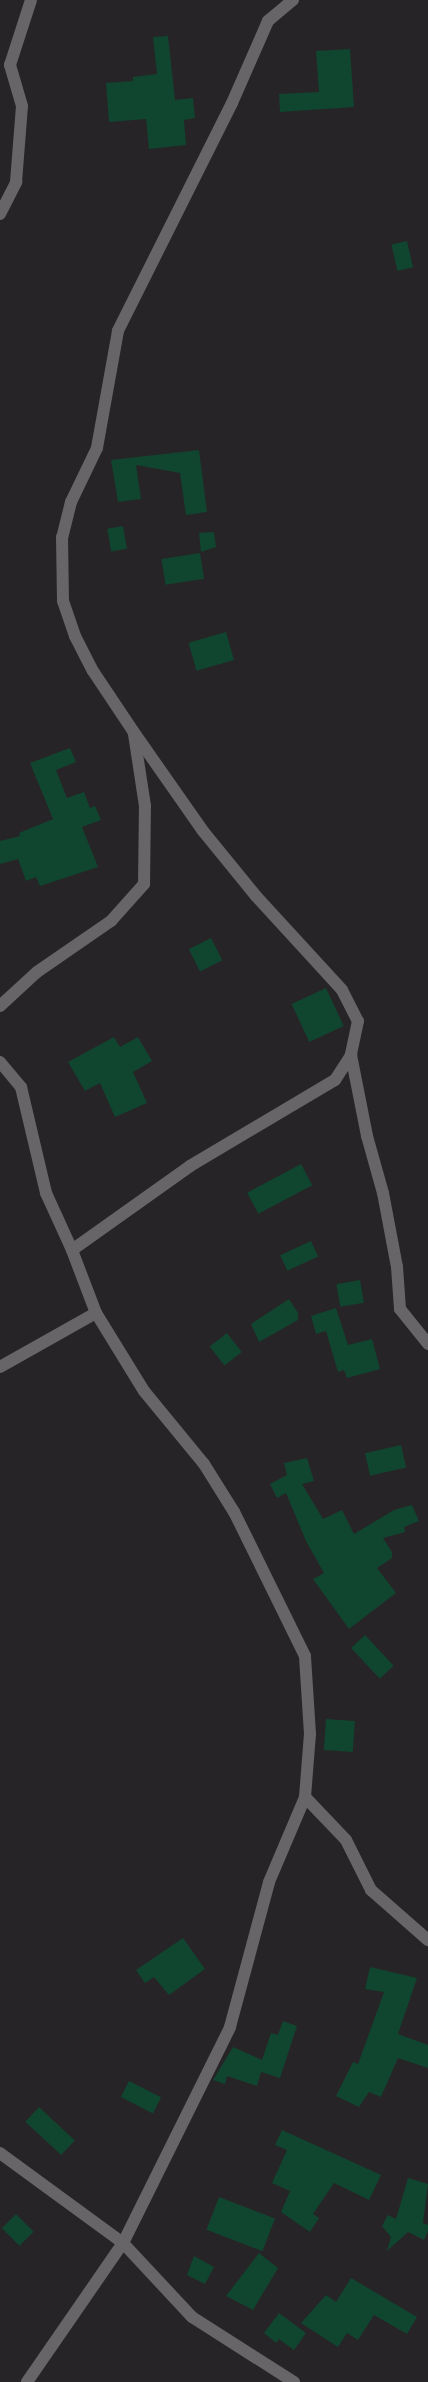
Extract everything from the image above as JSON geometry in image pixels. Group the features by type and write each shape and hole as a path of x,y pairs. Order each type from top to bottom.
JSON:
{"street":[{"path":"0,214 16,182 22,106 10,65 31,0"},
{"path":"72,1250 190,1166 335,1080 351,1055 358,1021 342,990 256,896 203,830 93,671 75,636 63,600 62,537 71,502 97,448 118,331 232,103 268,22 293,0"},
{"path":"0,1006 37,972 111,921 144,884 146,806 134,731"},
{"path":"351,1055 397,1267 400,1309 428,1344"},
{"path":"0,1062 21,1087 46,1193 72,1250 96,1313 144,1391 204,1464 234,1512 305,1656 310,1734 305,1797 269,1882 230,2027 123,2243 27,2382"},
{"path":"0,1367 96,1313"},
{"path":"305,1797 346,1840 371,1890 428,1940"},
{"path":"0,2153 123,2243 192,2317 294,2382"}],"building":[{"path":"168,36 175,100 193,98 195,118 184,120 186,145 149,149 146,119 109,122 106,83 133,81 133,77 157,74 153,37"},
{"path":"350,49 354,107 280,112 279,94 319,92 316,51"},
{"path":"407,241 413,267 397,271 391,245"},
{"path":"199,450 207,512 186,515 180,473 136,465 141,499 118,502 111,460"},
{"path":"123,526 127,549 111,551 107,529"},
{"path":"214,532 216,547 201,552 199,533"},
{"path":"200,553 204,579 166,585 161,559"},
{"path":"226,632 234,660 197,671 189,643"},
{"path":"70,748 76,762 56,770 67,798 84,792 90,808 95,806 101,820 82,827 98,867 40,886 36,877 26,881 18,859 0,864 0,841 20,836 19,833 53,819 30,763"},
{"path":"211,938 222,960 200,972 189,949"},
{"path":"326,988 344,1026 309,1042 292,1004"},
{"path":"114,1037 120,1047 138,1037 152,1061 133,1072 147,1103 115,1117 100,1083 85,1091 68,1062"},
{"path":"301,1164 312,1185 258,1214 247,1193"},
{"path":"311,1241 318,1256 287,1271 280,1255"},
{"path":"360,1280 364,1303 340,1307 336,1284"},
{"path":"289,1299 298,1313 298,1320 259,1342 251,1324"},
{"path":"336,1308 348,1345 372,1339 380,1369 347,1378 344,1370 338,1372 326,1331 316,1334 311,1316"},
{"path":"227,1333 242,1352 224,1365 210,1347"},
{"path":"401,1445 406,1467 370,1476 365,1453"},
{"path":"307,1458 314,1481 302,1484 323,1519 342,1510 354,1534 394,1510 412,1505 419,1521 404,1527 405,1532 383,1538 392,1552 392,1558 377,1568 396,1593 349,1629 313,1579 324,1573 306,1541 286,1493 277,1498 270,1484 287,1475 284,1463"},
{"path":"365,1635 394,1666 380,1679 351,1648"},
{"path":"326,1719 355,1721 353,1752 324,1750"},
{"path":"183,1938 205,1969 169,1995 154,1977 145,1983 136,1970"},
{"path":"370,1967 417,1978 398,2034 428,2045 428,2068 398,2058 381,2097 369,2092 359,2107 336,2096 353,2062 358,2064 384,1992 365,1989"},
{"path":"283,2021 297,2026 280,2078 261,2072 257,2086 227,2076 225,2084 213,2080 233,2047 262,2060 271,2033 278,2035"},
{"path":"129,2081 161,2097 153,2113 121,2097"},
{"path":"39,2107 75,2140 61,2155 25,2122"},
{"path":"282,2130 381,2175 369,2200 334,2183 313,2214 319,2218 310,2232 281,2212 290,2191 272,2183 287,2150 275,2145"},
{"path":"408,2178 428,2184 423,2223 428,2225 428,2231 424,2240 408,2232 387,2251 391,2237 382,2226 388,2215 396,2219"},
{"path":"219,2197 275,2219 262,2251 206,2230"},
{"path":"16,2214 34,2232 20,2246 2,2228"},
{"path":"259,2253 278,2268 253,2310 226,2296"},
{"path":"194,2256 214,2267 205,2284 187,2275"},
{"path":"351,2278 417,2317 407,2334 374,2315 358,2340 347,2333 338,2347 301,2323 326,2295 336,2302"},
{"path":"279,2313 306,2333 294,2350 279,2339 276,2343 264,2333"}]}
